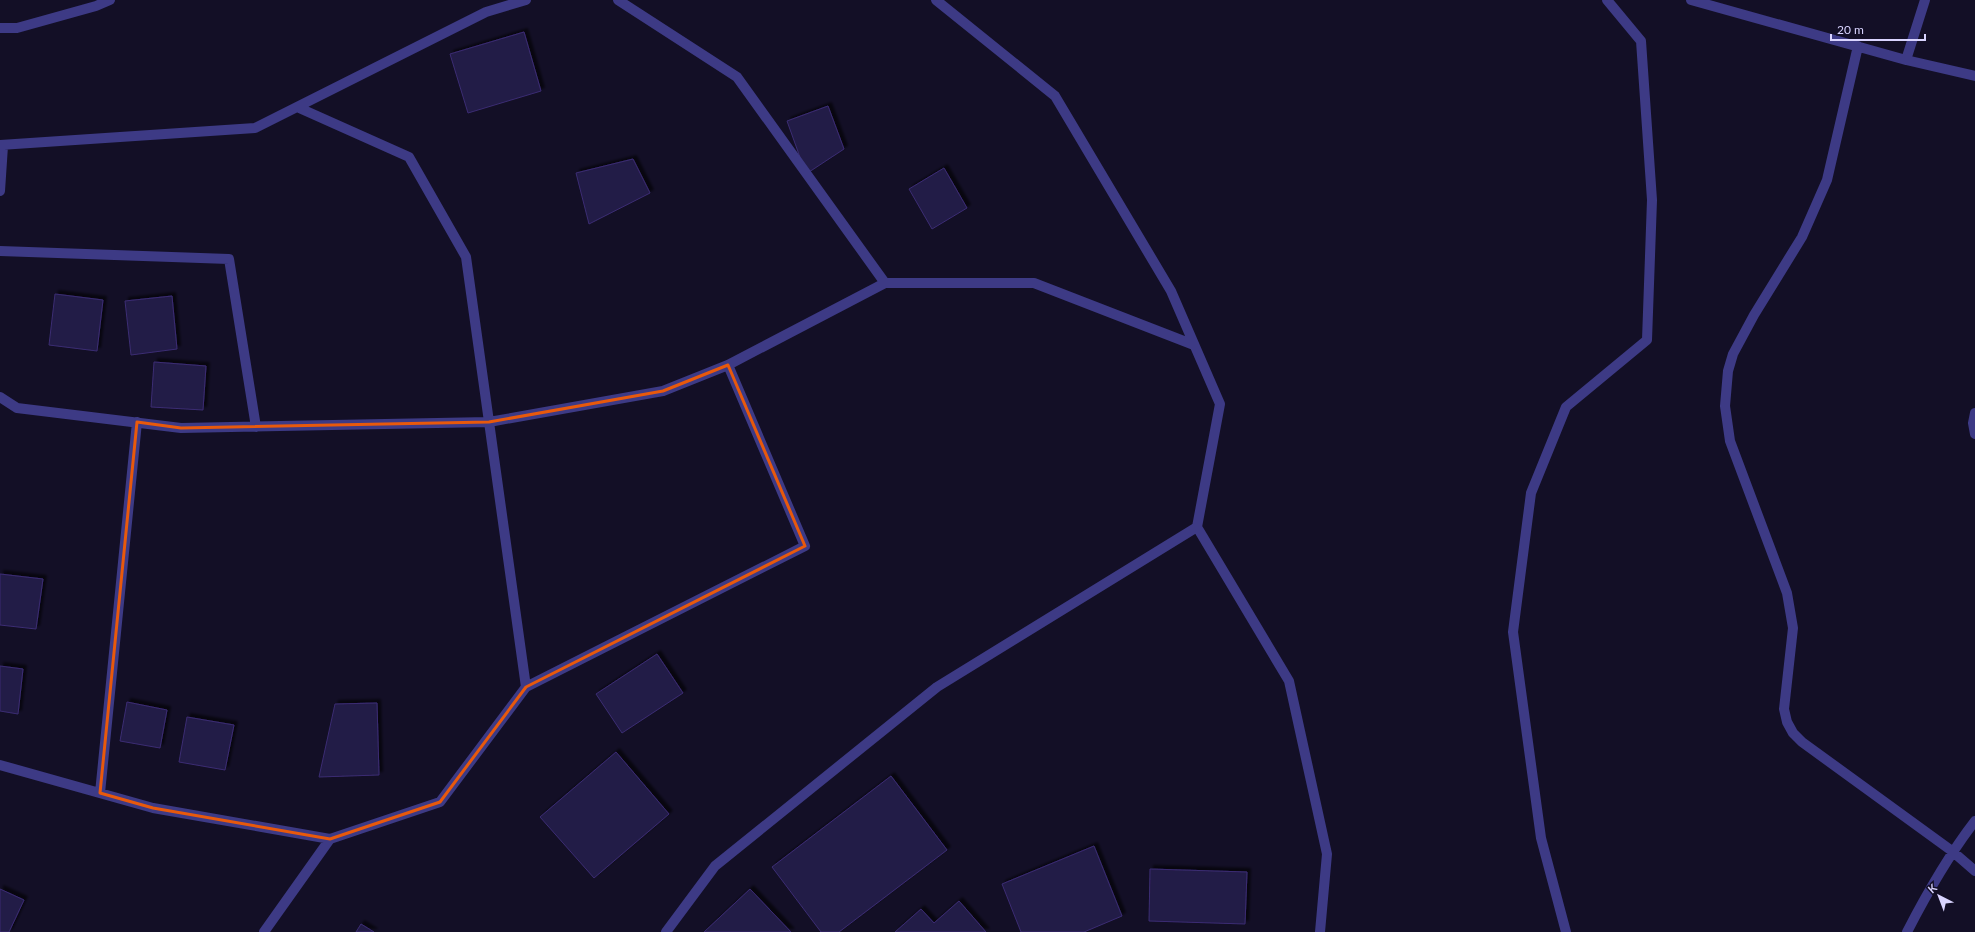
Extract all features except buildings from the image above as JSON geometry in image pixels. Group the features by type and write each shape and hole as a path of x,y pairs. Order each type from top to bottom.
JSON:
{"street":[{"path":"0,28 18,28 96,6 110,0"},
{"path":"0,191 1,145 255,128 486,12 526,0"},
{"path":"618,0 737,77 885,283"},
{"path":"936,0 1055,96 1171,291 1220,404 1197,528 1289,681 1327,854 1320,932"},
{"path":"1566,932 1541,838 1514,632 1531,493 1566,407 1646,340 1652,200 1641,41 1606,0"},
{"path":"1691,0 1906,60 1975,76"},
{"path":"1906,60 1925,0"},
{"path":"1858,46 1827,180 1802,237 1754,315 1734,354 1728,371 1726,388 1726,424 1730,441 1789,599 1793,628 1784,709 1787,722 1793,733 1802,742 1952,851 1975,871"},
{"path":"297,107 409,157 466,257 526,687"},
{"path":"0,251 229,259 256,426"},
{"path":"0,397 17,408 181,428 489,422 663,391 728,366 885,283 1034,283 1194,345"},
{"path":"0,765 153,808 330,839 440,802 526,687 805,546 728,366"},
{"path":"1975,412 1973,423 1975,434"},
{"path":"100,793 137,422"},
{"path":"666,932 715,866 937,687 1197,528"},
{"path":"1907,932 1926,895 1952,851 1975,821"},
{"path":"264,932 330,839"}],"highlighted area":[{"path":"728,365 805,546 526,687 440,802 330,839 153,808 100,793 137,422 181,428 489,422 663,391"}]}
